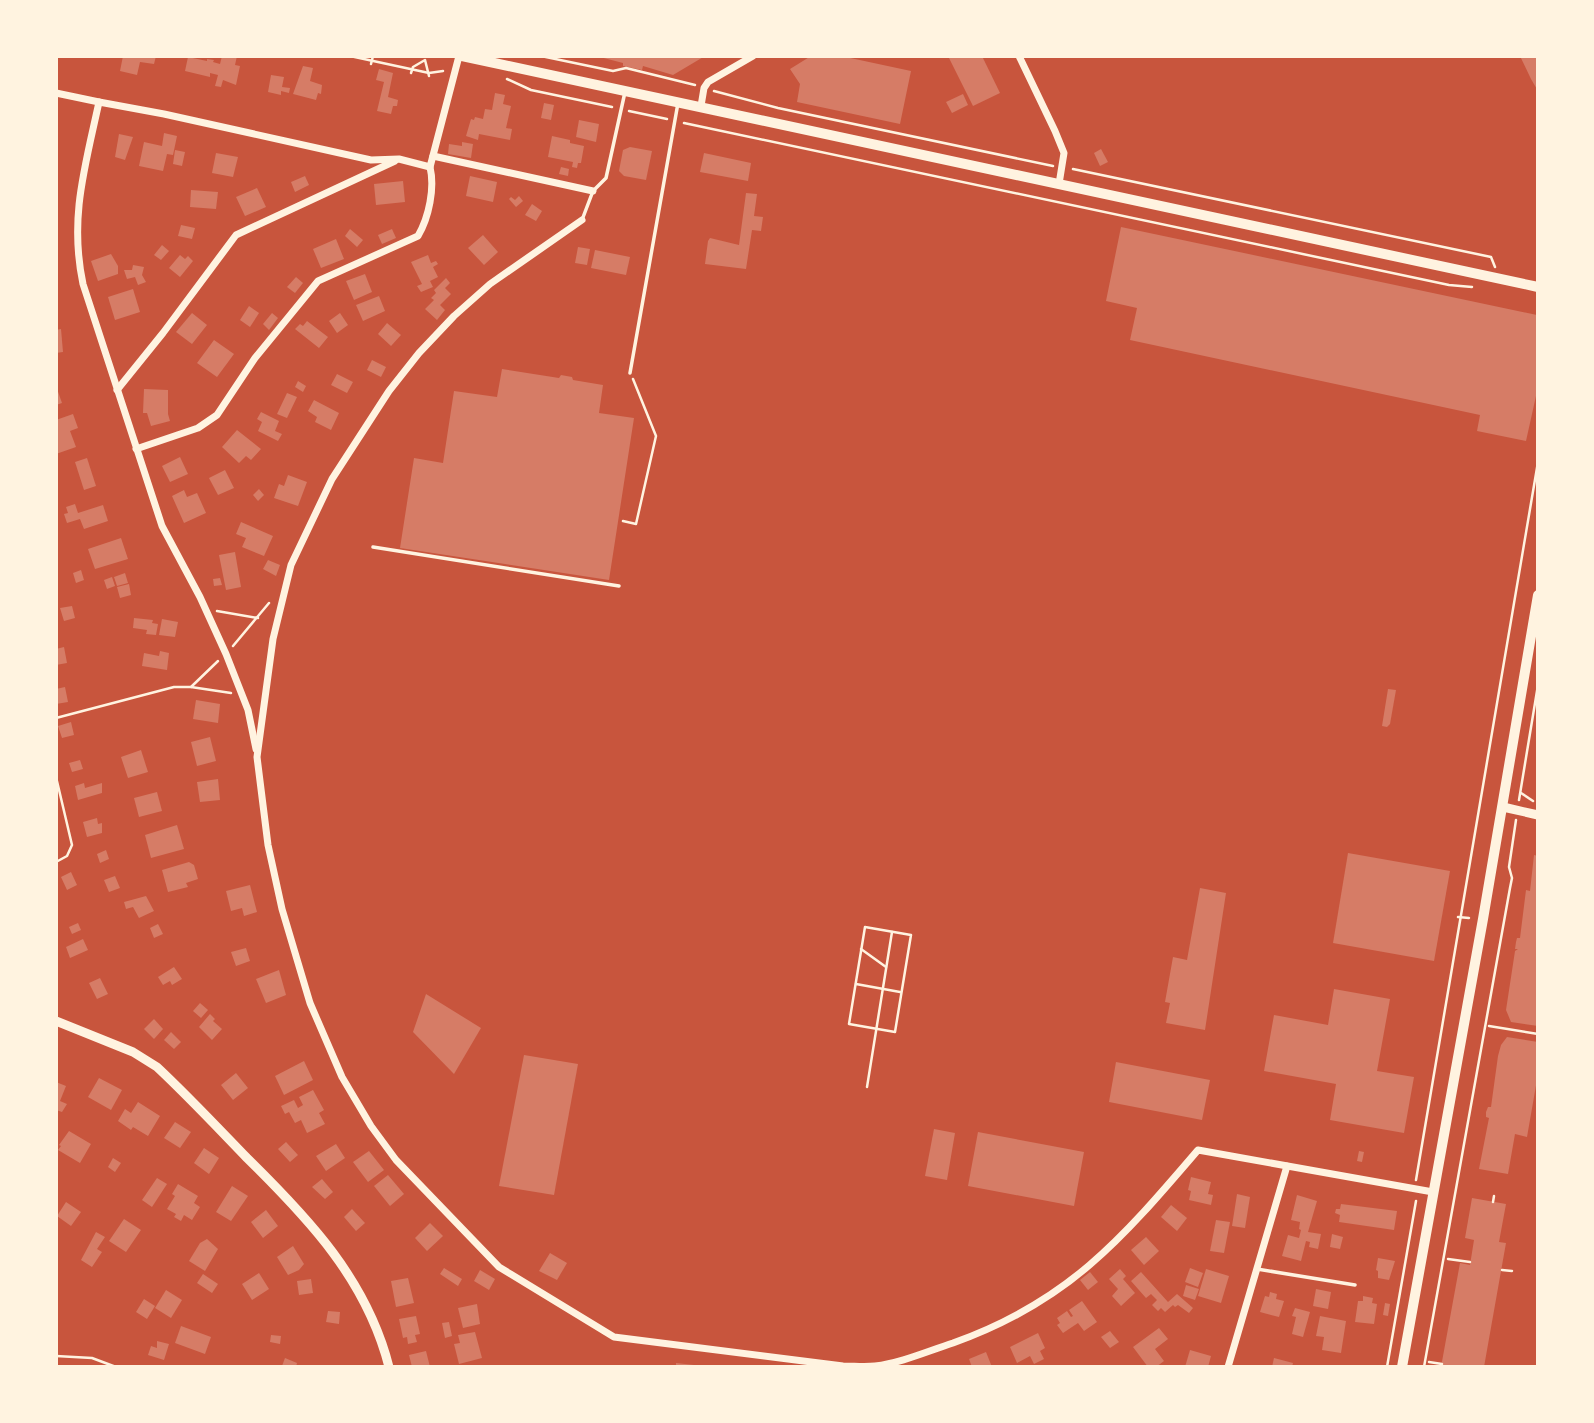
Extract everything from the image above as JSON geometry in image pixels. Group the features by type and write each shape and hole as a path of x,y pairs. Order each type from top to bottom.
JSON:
{"main road":[{"path":"460,56 1538,288"},
{"path":"1402,1367 1503,807 1538,595"}],"street":[{"path":"136,449 198,428 218,415 256,358 318,281 418,236 434,182 430,167 460,56"},
{"path":"701,106 704,88 708,82 753,56"},
{"path":"1018,56 1064,153 1059,184"},
{"path":"56,93 371,160 399,159 430,167"},
{"path":"99,103 80,195 76,230 77,255 93,319 162,526 206,609 248,710 268,845 282,909 310,1003 342,1077 371,1126 428,1196 499,1267 614,1338 844,1366 877,1366 936,1349 999,1325 1055,1293 1084,1271 1131,1228 1198,1150 1433,1192"},
{"path":"433,156 593,191"},
{"path":"117,390 236,235 399,159"},
{"path":"257,757 267,674 287,578 332,479 389,391 419,353 454,316 490,284 582,220"},
{"path":"1503,807 1538,815"},
{"path":"56,1021 133,1052 157,1067 298,1209 341,1261 355,1283 370,1310 389,1367"},
{"path":"1228,1367 1287,1166"}],"lane":[{"path":"582,220 593,191 606,178 626,90"},
{"path":"630,373 678,101"},
{"path":"373,547 619,586"},
{"path":"1257,1269 1355,1285"}],"path":[{"path":"350,56 429,75 456,69"},
{"path":"541,56 612,71 626,68 690,84"},
{"path":"412,71 425,60 429,75"},
{"path":"505,79 531,90 675,121 1449,285 1477,288"},
{"path":"725,94 1044,165"},
{"path":"1085,171 1491,257 1501,279"},
{"path":"623,521 636,524 656,436 630,373"},
{"path":"1416,1180 1538,462"},
{"path":"191,687 226,654 274,597"},
{"path":"206,609 258,618"},
{"path":"1525,764 1538,685"},
{"path":"56,718 174,687 242,695"},
{"path":"56,777 72,845 67,856 56,862"},
{"path":"1485,782 1492,783"},
{"path":"1478,822 1484,823"},
{"path":"1424,1367 1512,878 1509,867 1513,844"},
{"path":"1459,917 1469,918"},
{"path":"865,928 911,935 895,1032 849,1024 861,948 865,928"},
{"path":"867,1087 892,932"},
{"path":"861,948 886,967"},
{"path":"856,984 902,993"},
{"path":"1489,1026 1538,1034"},
{"path":"1493,1202 1494,1196"},
{"path":"1387,1367 1416,1204"},
{"path":"1448,1259 1470,1262"},
{"path":"1502,1270 1512,1271"},
{"path":"56,1356 92,1358 116,1367"},
{"path":"1429,1362 1442,1364"}],"building":[{"path":"123,56 156,56 154,64 140,62 137,75 120,71"},
{"path":"222,56 237,56 235,65 240,66 236,85 223,80 221,87 215,86 218,75 210,73 210,77 185,71 188,57 214,60 213,62 220,64"},
{"path":"596,56 705,56 673,75 643,66 642,70 623,66 623,63"},
{"path":"811,56 841,56 911,71 900,124 797,102 800,84 790,69"},
{"path":"948,56 982,56 1000,93 973,106"},
{"path":"1520,56 1538,56 1538,91 1531,79"},
{"path":"303,66 313,68 310,81 322,85 321,94 318,93 316,100 293,94"},
{"path":"379,69 393,73 388,97 398,100 391,114 377,111 384,82 376,80"},
{"path":"271,75 284,77 282,87 290,88 289,93 281,91 281,95 268,92"},
{"path":"495,93 505,95 503,104 511,106 506,128 512,129 510,140 479,134 478,140 466,136 471,119 483,119 485,109 492,110"},
{"path":"963,94 968,105 952,113 946,102"},
{"path":"544,103 554,105 551,120 541,118"},
{"path":"579,120 599,124 596,142 576,137"},
{"path":"164,133 177,136 173,155 167,154 163,171 139,166 144,142 162,146"},
{"path":"119,134 133,137 125,160 115,157"},
{"path":"552,136 584,146 581,163 578,163 577,168 572,167 573,162 548,157"},
{"path":"462,142 473,144 471,158 448,154 449,144 462,146"},
{"path":"630,147 652,151 646,180 624,176 619,171 623,150"},
{"path":"1101,149 1108,162 1100,166 1094,153"},
{"path":"175,150 185,152 182,166 173,164"},
{"path":"216,153 238,157 233,177 212,173"},
{"path":"704,153 751,163 748,181 700,172"},
{"path":"561,167 569,169 568,176 559,174"},
{"path":"305,176 309,185 295,192 291,182"},
{"path":"470,176 497,182 493,202 466,196"},
{"path":"403,181 405,202 376,205 374,184"},
{"path":"257,188 266,207 245,216 236,197"},
{"path":"191,190 218,192 216,209 190,207"},
{"path":"746,193 757,194 754,216 763,217 761,231 752,230 746,269 705,264 710,238 739,245"},
{"path":"519,196 523,201 516,207 509,199 511,197 515,200"},
{"path":"532,204 542,211 536,221 525,215"},
{"path":"181,225 195,228 192,239 178,236"},
{"path":"1121,227 1537,315 1538,387 1526,441 1477,431 1480,415 1130,340 1137,308 1106,301"},
{"path":"350,229 363,240 357,247 345,236"},
{"path":"392,229 396,238 382,244 378,235"},
{"path":"483,235 498,252 484,265 468,248"},
{"path":"336,239 344,259 321,268 313,249"},
{"path":"162,245 169,251 161,260 154,255"},
{"path":"578,247 590,249 587,265 575,263"},
{"path":"595,250 630,257 626,275 591,268"},
{"path":"111,254 118,266 118,274 98,281 91,261"},
{"path":"180,255 185,259 188,256 193,261 180,277 169,268"},
{"path":"428,255 431,263 436,261 438,264 433,267 438,277 430,281 433,287 421,292 417,286 422,284 411,262"},
{"path":"133,265 144,267 142,275 146,282 138,285 135,277 127,279 124,270 132,270"},
{"path":"365,274 372,292 354,300 346,281"},
{"path":"296,277 303,283 295,293 287,287"},
{"path":"446,278 450,283 445,288 451,294 440,305 445,310 437,320 425,309 434,300 431,298 436,293 434,290"},
{"path":"133,289 140,312 115,320 108,297"},
{"path":"379,296 385,311 363,321 356,305"},
{"path":"249,306 259,313 250,327 240,320"},
{"path":"192,313 207,325 192,344 176,332"},
{"path":"272,313 278,318 269,330 263,324"},
{"path":"340,313 348,325 337,333 329,321"},
{"path":"307,321 328,337 319,348 295,329"},
{"path":"387,323 401,335 391,346 378,334"},
{"path":"61,329 63,352 56,353 56,330"},
{"path":"214,340 234,354 217,377 197,363"},
{"path":"372,360 386,367 381,377 367,370"},
{"path":"502,369 559,378 561,375 603,385 599,413 634,418 609,580 400,548 414,458 443,463 454,391 497,397"},
{"path":"337,374 353,382 347,393 331,385"},
{"path":"298,381 306,386 303,392 295,387"},
{"path":"56,386 62,403 56,405"},
{"path":"144,389 168,390 170,421 151,426 147,413 143,413"},
{"path":"287,393 297,397 287,418 277,414"},
{"path":"314,400 339,413 331,430 315,422 317,417 308,411"},
{"path":"261,412 279,421 275,431 282,434 278,441 258,431 262,422 257,419"},
{"path":"73,414 78,428 70,431 76,447 56,454 56,420"},
{"path":"237,430 261,449 251,460 246,456 239,463 222,447"},
{"path":"180,457 188,474 170,482 162,466"},
{"path":"87,458 96,486 84,490 75,462"},
{"path":"225,470 234,488 218,495 209,478"},
{"path":"288,475 307,482 298,506 274,498 279,484 284,486"},
{"path":"259,489 264,495 258,501 253,495"},
{"path":"184,490 187,497 197,493 206,513 184,523 172,496"},
{"path":"75,504 78,513 103,505 108,521 84,529 80,519 67,523 64,514 68,513 66,507"},
{"path":"241,522 273,536 264,556 242,547 246,538 236,534"},
{"path":"121,538 128,559 95,569 88,549"},
{"path":"235,552 241,587 226,590 219,555"},
{"path":"268,560 280,565 276,576 263,569"},
{"path":"81,570 84,580 76,583 73,573"},
{"path":"125,573 128,583 117,586 114,577"},
{"path":"112,577 115,586 107,589 104,580"},
{"path":"220,578 222,585 214,586 213,579"},
{"path":"129,584 131,595 120,598 117,587"},
{"path":"72,606 75,618 64,621 60,608"},
{"path":"134,618 153,620 152,623 158,624 156,635 146,634 147,630 133,628"},
{"path":"162,619 178,622 175,637 159,635"},
{"path":"64,647 67,663 56,665 56,649"},
{"path":"160,651 169,653 167,670 142,666 144,653 159,656"},
{"path":"65,687 68,702 56,704 56,689"},
{"path":"1388,689 1396,690 1390,724 1387,727 1382,726"},
{"path":"196,700 220,704 218,723 193,719"},
{"path":"71,722 74,735 62,738 58,726"},
{"path":"210,737 216,761 197,766 191,742"},
{"path":"141,750 148,772 128,778 121,757"},
{"path":"80,760 83,769 72,772 69,763"},
{"path":"218,779 220,800 200,802 197,782"},
{"path":"84,783 85,788 102,783 102,793 78,800 75,786"},
{"path":"157,792 162,811 139,817 134,798"},
{"path":"97,818 98,824 102,823 102,833 87,837 83,822"},
{"path":"177,825 184,849 151,858 145,835"},
{"path":"106,850 109,859 100,863 97,854"},
{"path":"1348,853 1450,871 1434,961 1333,943"},
{"path":"1534,855 1538,856 1538,1026 1511,1022 1506,1010 1526,890 1530,891"},
{"path":"189,862 194,865 198,879 186,883 188,887 168,892 162,870"},
{"path":"71,872 77,885 67,890 61,877"},
{"path":"115,876 120,888 109,892 104,880"},
{"path":"250,885 257,912 244,916 242,908 231,911 226,891"},
{"path":"1200,888 1226,893 1205,1030 1166,1023 1170,1003 1165,1002 1173,957 1187,960"},
{"path":"146,896 154,911 139,918 133,907 126,909 124,902"},
{"path":"78,923 81,930 72,934 69,927"},
{"path":"158,924 163,934 154,938 150,928"},
{"path":"83,939 88,950 70,958 66,947"},
{"path":"246,948 250,961 236,966 231,952"},
{"path":"174,967 182,979 172,985 170,981 163,985 158,977"},
{"path":"279,970 286,995 266,1003 256,979"},
{"path":"100,978 108,994 97,999 89,983"},
{"path":"1334,989 1390,999 1377,1071 1414,1077 1404,1133 1330,1120 1336,1084 1264,1071 1274,1015 1328,1025"},
{"path":"426,994 481,1028 454,1074 413,1032"},
{"path":"200,1003 208,1010 201,1018 193,1011"},
{"path":"210,1014 222,1029 212,1040 199,1027"},
{"path":"154,1019 163,1029 154,1039 144,1029"},
{"path":"171,1032 181,1042 174,1049 164,1040"},
{"path":"1507,1037 1538,1042 1538,1074 1527,1137 1515,1134 1508,1174 1479,1169 1489,1118 1486,1117 1486,1112 1488,1107 1491,1107 1501,1045"},
{"path":"524,1055 578,1064 554,1195 499,1186"},
{"path":"304,1061 313,1080 284,1095 275,1076"},
{"path":"1116,1062 1210,1080 1202,1120 1109,1102"},
{"path":"236,1073 248,1088 233,1100 221,1085"},
{"path":"99,1078 122,1090 111,1110 88,1097"},
{"path":"56,1082 66,1086 60,1101 67,1104 62,1112 56,1110"},
{"path":"313,1090 324,1110 319,1113 325,1124 307,1133 301,1120 295,1123 289,1112 285,1114 281,1106 294,1100 298,1108 303,1105 299,1097"},
{"path":"138,1102 160,1116 148,1136 133,1127 131,1130 118,1121 125,1109 131,1113"},
{"path":"175,1122 191,1132 180,1148 164,1138"},
{"path":"934,1129 955,1133 947,1180 925,1176"},
{"path":"69,1131 91,1144 80,1163 58,1150"},
{"path":"978,1132 1084,1152 1074,1206 968,1186"},
{"path":"286,1142 298,1155 290,1162 278,1149"},
{"path":"336,1144 345,1158 326,1171 316,1156"},
{"path":"204,1148 219,1158 209,1174 194,1163"},
{"path":"369,1151 384,1170 368,1182 353,1162"},
{"path":"1359,1151 1364,1152 1362,1162 1357,1161"},
{"path":"113,1158 121,1163 115,1172 108,1167"},
{"path":"388,1175 404,1194 390,1206 374,1186"},
{"path":"1191,1177 1211,1182 1208,1194 1213,1195 1211,1205 1189,1200"},
{"path":"157,1178 167,1184 152,1207 142,1200"},
{"path":"322,1179 333,1192 325,1199 312,1187"},
{"path":"178,1184 198,1196 194,1203 200,1207 192,1220 184,1215 181,1221 167,1209"},
{"path":"232,1186 248,1196 231,1221 216,1212"},
{"path":"1237,1194 1250,1197 1245,1228 1232,1226"},
{"path":"1297,1195 1317,1201 1308,1232 1321,1234 1318,1249 1309,1247 1310,1242 1306,1241 1301,1261 1282,1256 1288,1235 1299,1238 1301,1230 1300,1222 1291,1220"},
{"path":"1472,1198 1506,1204 1499,1242 1506,1243 1484,1367 1441,1367 1460,1263 1470,1265 1474,1240 1465,1238"},
{"path":"66,1202 81,1212 71,1226 57,1216"},
{"path":"1341,1204 1397,1211 1394,1230 1339,1222 1340,1215 1335,1213"},
{"path":"1171,1205 1187,1218 1177,1231 1161,1217"},
{"path":"352,1209 365,1223 356,1231 344,1217"},
{"path":"266,1210 278,1226 263,1238 251,1222"},
{"path":"124,1219 141,1230 126,1252 109,1241"},
{"path":"1216,1220 1230,1222 1224,1253 1210,1251"},
{"path":"430,1223 443,1236 427,1251 415,1238"},
{"path":"96,1232 105,1237 97,1249 102,1252 92,1267 81,1260"},
{"path":"1332,1234 1343,1237 1340,1249 1330,1247"},
{"path":"1146,1237 1159,1251 1144,1265 1131,1250"},
{"path":"207,1239 218,1249 205,1271 189,1261 200,1243"},
{"path":"293,1246 304,1264 299,1270 288,1275 277,1257"},
{"path":"550,1253 567,1263 557,1280 539,1271"},
{"path":"1378,1258 1395,1261 1389,1280 1378,1278"},
{"path":"444,1268 462,1279 458,1286 440,1274"},
{"path":"1190,1268 1203,1273 1198,1287 1185,1282"},
{"path":"1120,1269 1126,1276 1123,1279 1135,1293 1121,1306 1112,1296 1118,1289 1109,1279"},
{"path":"1206,1269 1229,1276 1221,1303 1198,1296"},
{"path":"480,1270 495,1279 489,1290 474,1281"},
{"path":"1090,1272 1098,1282 1088,1290 1080,1280"},
{"path":"1141,1272 1168,1302 1177,1294 1193,1308 1189,1313 1178,1305 1173,1305 1165,1312 1161,1308 1158,1311 1152,1305 1157,1300 1151,1294 1146,1298 1131,1281"},
{"path":"259,1273 269,1289 252,1300 242,1284"},
{"path":"203,1274 218,1284 212,1293 197,1283"},
{"path":"408,1278 414,1303 396,1307 391,1281"},
{"path":"311,1279 313,1293 299,1295 297,1281"},
{"path":"1186,1285 1199,1289 1195,1300 1183,1296"},
{"path":"1316,1289 1331,1292 1328,1309 1313,1306"},
{"path":"166,1290 182,1300 171,1318 155,1308"},
{"path":"1270,1292 1277,1294 1276,1299 1284,1301 1279,1317 1260,1312 1265,1296 1269,1297"},
{"path":"1363,1296 1373,1298 1372,1303 1377,1304 1374,1324 1355,1322 1358,1301 1363,1301"},
{"path":"144,1299 155,1306 147,1319 136,1312"},
{"path":"1082,1301 1097,1322 1084,1331 1078,1323 1063,1333 1057,1325 1060,1323 1057,1318 1067,1311 1073,1316 1069,1310"},
{"path":"1385,1303 1390,1304 1388,1316 1383,1315"},
{"path":"477,1304 480,1324 463,1328 458,1308"},
{"path":"1295,1308 1310,1312 1303,1337 1292,1334"},
{"path":"328,1311 340,1312 339,1324 326,1322"},
{"path":"416,1316 420,1334 415,1335 417,1342 408,1344 407,1337 403,1338 399,1319"},
{"path":"1320,1316 1346,1321 1341,1353 1322,1350 1324,1337 1316,1336"},
{"path":"449,1322 452,1336 445,1338 442,1323"},
{"path":"181,1326 211,1337 205,1354 175,1343"},
{"path":"1159,1328 1168,1339 1155,1349 1164,1361 1156,1367 1148,1367 1133,1347"},
{"path":"1110,1331 1119,1342 1110,1348 1101,1337"},
{"path":"475,1332 482,1358 459,1364 454,1344 460,1343 458,1335"},
{"path":"1038,1333 1045,1348 1040,1351 1044,1359 1034,1364 1030,1356 1017,1363 1010,1347"},
{"path":"271,1335 281,1336 280,1344 270,1342"},
{"path":"157,1341 169,1344 164,1360 148,1355 151,1346 157,1348"},
{"path":"1190,1350 1211,1356 1208,1367 1185,1367"},
{"path":"426,1351 430,1367 412,1367 409,1355"},
{"path":"986,1352 992,1367 972,1367 969,1359"},
{"path":"285,1358 297,1363 296,1367 282,1366"},
{"path":"1274,1358 1293,1363 1292,1367 1272,1367"},
{"path":"676,1363 694,1365 694,1367 676,1367"}]}
